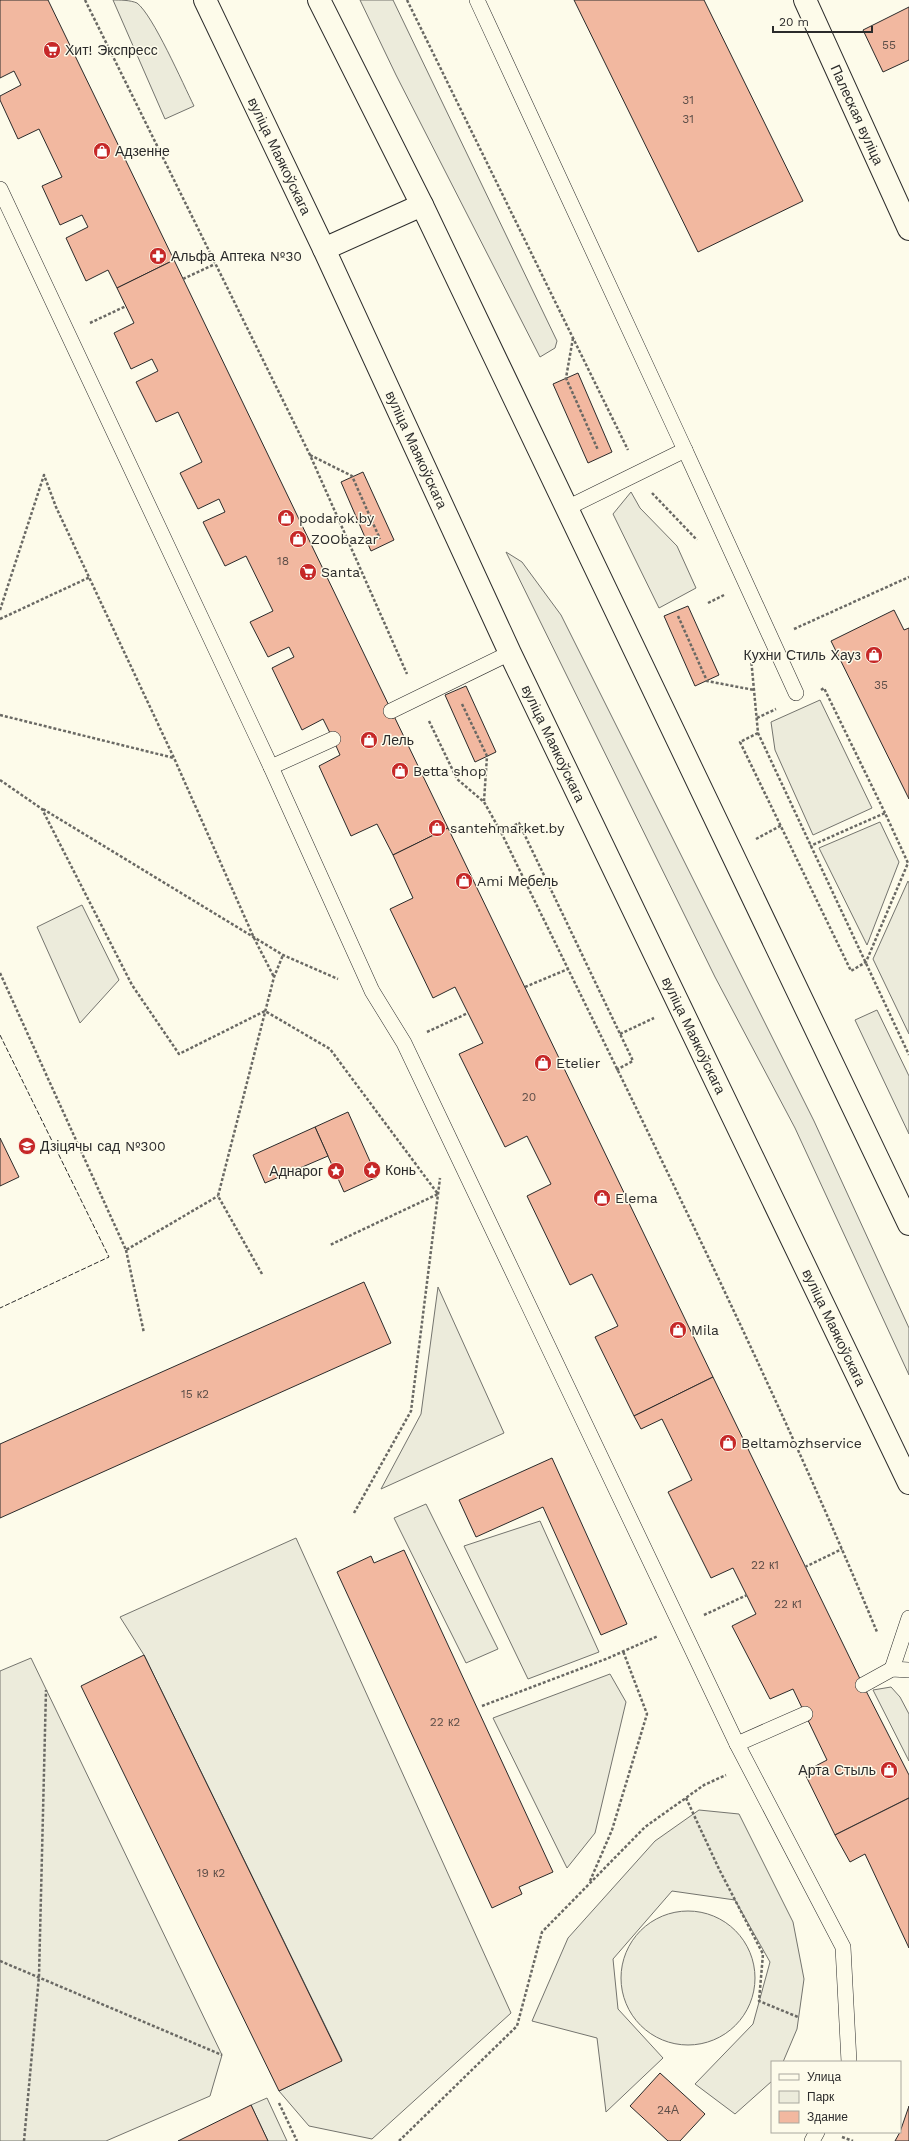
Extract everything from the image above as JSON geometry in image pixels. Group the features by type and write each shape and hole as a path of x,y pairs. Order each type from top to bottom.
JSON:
{"main road":[{"name":"вуліца Маякоўскага","path":"205,0 324,249 510,653 909,1483"},
{"path":"318,0 422,205 909,1224"},
{"name":"Палеская вуліца","path":"805,0 909,229"},
{"path":"324,249 422,205"}],"lane":[{"path":"477,0 796,692"},
{"path":"0,189 271,767 372,991 404,1043 737,1744 749,1764 843,1946 849,2061"},
{"path":"567,508 685,450"},
{"path":"391,711 510,653"},
{"path":"271,767 333,739"},
{"path":"892,1669 909,1618"},
{"path":"863,1685 892,1669 909,1670"},
{"path":"737,1744 805,1714"}],"path":[{"path":"85,0 310,455 418,698 457,779 484,802 501,832 700,1240 842,1549 892,1669"},
{"path":"407,0 630,454"},
{"path":"183,279 215,264"},
{"path":"69,334 126,306"},
{"path":"573,338 566,378 598,450"},
{"path":"310,455 352,476 380,539"},
{"path":"0,610 44,475 56,506 174,758 254,938 274,977"},
{"path":"652,492 700,542"},
{"path":"771,639 909,577"},
{"path":"0,619 90,578"},
{"path":"708,602 730,592"},
{"path":"678,616 707,681 754,690"},
{"path":"750,653 758,733 909,1055"},
{"path":"758,733 740,742 851,971 866,962 909,864 824,688 818,691"},
{"path":"461,701 487,756 484,802"},
{"path":"756,718 777,709"},
{"path":"0,715 174,758"},
{"path":"0,780 42,809 283,955 345,982 372,991"},
{"path":"42,809 132,985 179,1054 265,1011"},
{"path":"810,846 885,813"},
{"path":"501,832 519,823 633,1061 616,1070"},
{"path":"262,1274 218,1196 274,977 283,955"},
{"path":"525,987 568,969"},
{"path":"0,973 126,1250 144,1333"},
{"path":"620,1034 680,1006"},
{"path":"265,1011 330,1049 438,1194"},
{"path":"404,1043 468,1013"},
{"path":"354,1513 411,1411 446,1131"},
{"path":"330,1245 438,1194"},
{"path":"126,1250 218,1196"},
{"path":"805,1567 842,1549"},
{"path":"482,1706 623,1651 681,1626 747,1594"},
{"path":"589,1883 612,1830 647,1714 623,1651"},
{"path":"24,2141 39,1976 46,1690"},
{"path":"399,2141 516,2026 542,1932 645,1827 704,1785 749,1764"},
{"path":"686,1798 719,1869 763,1954 759,2001 798,2017"},
{"path":"0,1961 39,1976 222,2056"},
{"path":"280,2102 297,2141"}],"green space":[{"path":"113,0 134,2 144,10 159,35 194,106 165,119"},
{"path":"360,0 393,0 557,341 555,348 540,357 396,75"},
{"path":"631,492 640,508 677,546 696,588 659,608 613,514"},
{"path":"506,552 522,562 561,615 814,1121 909,1328 909,1375 795,1128 715,977"},
{"path":"820,700 872,808 813,835 775,750 771,722"},
{"path":"880,822 899,862 867,945 819,848"},
{"path":"908,881 909,883 909,1034 873,959"},
{"path":"82,905 119,980 80,1023 37,927"},
{"path":"877,1010 909,1076 909,1134 855,1020"},
{"path":"438,1287 504,1433 381,1489 421,1414"},
{"path":"426,1504 498,1649 466,1663 394,1518"},
{"path":"540,1521 599,1652 528,1679 464,1546"},
{"path":"296,1538 511,2013 372,2139 309,2126 279,2091 342,2060 144,1655 120,1617"},
{"path":"31,1658 222,2055 210,2096 106,2141 0,2141 0,1671"},
{"path":"610,1674 626,1702 595,1833 567,1868 493,1718"},
{"path":"891,1687 900,1697 909,1714 909,1761 873,1690"},
{"path":"699,1810 739,1814 793,1922 804,1979 797,2029 783,2061 771,2061 771,2082 735,2114 695,2084 753,2024 770,1962 735,1900 672,1891 613,1959 618,2009 663,2058 606,2112 597,2038 532,2021 568,1938 655,1841"},
{"path":"695,1911 720,1919 731,1926 740,1935 750,1952 754,1965 754,1991 750,2004 740,2021 731,2030 714,2040 701,2044 681,2045 656,2037 645,2030 636,2021 626,2004 622,1991 621,1971 629,1946 636,1935 645,1926 662,1916 675,1912"},
{"path":"267,2098 287,2141 268,2141 251,2105"}],"building":[{"path":"0,0 48,0 174,260 117,288 108,270 86,281 66,238 88,227 82,215 60,225 42,186 62,177 39,129 18,139 0,100 0,96 21,85 14,71 0,78"},
{"path":"574,0 704,0 803,201 698,252"},
{"path":"909,7 909,60 883,72 863,30"},
{"path":"174,260 448,828 393,855 377,824 351,836 319,766 340,755 333,739 323,719 302,730 272,668 294,657 289,647 268,657 250,622 273,611 246,556 225,566 203,522 225,512 219,499 198,509 180,473 202,462 178,412 156,422 136,382 158,371 152,359 131,369 114,333 134,323 117,288"},
{"path":"578,373 612,452 588,463 553,384"},
{"path":"363,472 394,540 371,551 341,482"},
{"path":"688,606 719,675 695,686 664,616"},
{"path":"894,610 904,630 909,628 909,799 831,641"},
{"path":"466,686 496,752 475,762 445,695"},
{"path":"448,828 713,1377 634,1416 595,1337 618,1326 592,1274 570,1285 527,1196 551,1184 527,1136 505,1147 459,1054 483,1043 455,987 433,998 390,909 413,898 393,855"},
{"path":"348,1112 377,1177 344,1192 315,1127"},
{"path":"315,1127 328,1156 265,1183 253,1155"},
{"path":"0,1138 19,1177 0,1186"},
{"path":"364,1282 391,1343 0,1518 0,1444"},
{"path":"713,1377 863,1685 909,1775 909,1798 835,1835 804,1772 827,1760 793,1689 770,1699 732,1626 756,1614 733,1568 711,1578 668,1492 692,1480 662,1419 641,1429 634,1416"},
{"path":"552,1458 627,1624 601,1635 543,1507 476,1537 459,1500"},
{"path":"404,1550 553,1872 519,1887 522,1894 492,1908 337,1572 371,1556 374,1563"},
{"path":"144,1655 342,2061 279,2091 81,1686"},
{"path":"909,1798 909,1948 865,1854 850,1862 835,1835"},
{"path":"660,2073 705,2114 680,2141 668,2141 630,2106"},
{"path":"251,2105 268,2141 178,2141"},
{"path":"909,2106 909,2141 895,2141 899,2133 901,2133"}],"fence":[{"path":"0,1035 109,1257 0,1308"}],"place":[{"name":"Хит! Экспресс","path":"52,50"},
{"name":"Адзенне","path":"102,151"},
{"name":"Альфа Аптека №30","path":"158,256"},
{"name":"podarok.by","path":"286,518"},
{"name":"ZOObazar","path":"298,539"},
{"name":"Santa","path":"308,572"},
{"name":"Кухни Стиль Хауз","path":"874,655"},
{"name":"Лель","path":"369,740"},
{"name":"Betta shop","path":"400,771"},
{"name":"santehmarket.by","path":"437,828"},
{"name":"Ami Мебель","path":"464,881"},
{"name":"Etelier","path":"543,1063"},
{"name":"Дзіцячы сад №300","path":"27,1146"},
{"name":"Конь","path":"372,1170"},
{"name":"Аднарог","path":"336,1171"},
{"name":"Elema","path":"602,1198"},
{"name":"Mila","path":"678,1330"},
{"name":"Beltamozhservice","path":"728,1443"},
{"name":"Арта Стыль","path":"889,1770"}]}
